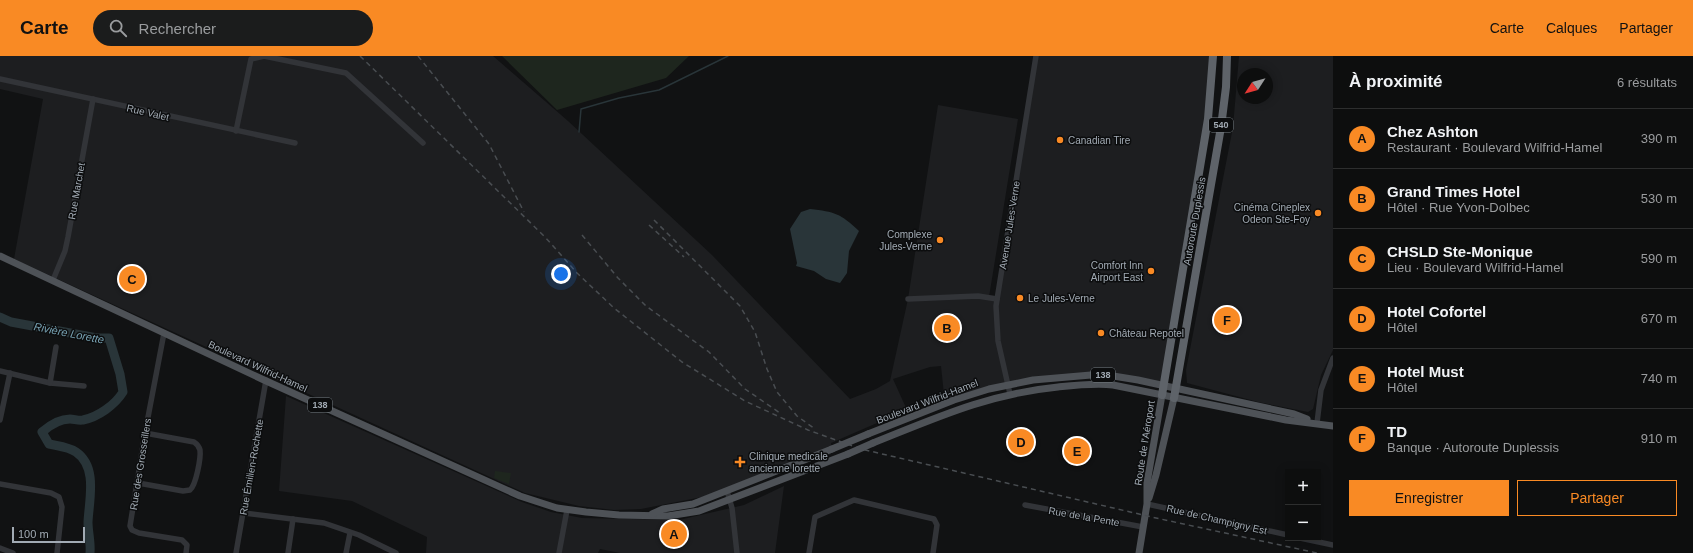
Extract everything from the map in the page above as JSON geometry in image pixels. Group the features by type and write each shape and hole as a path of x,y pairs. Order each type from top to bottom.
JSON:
{"highway":[{"name":"Autoroute Duplessis","path":"1163,386 1209,113 1213,56"},
{"name":"Autoroute Duplessis","path":"1176,388 1221,127 1226,87 1227,56"},
{"name":"Route de l'Aéroport","path":"1162,395 1163,386"},
{"name":"Route de l'Aéroport","path":"1174,398 1176,388"}],"main road":[{"name":"Boulevard Wilfrid-Hamel","path":"0,256 520,496 567,510 619,515 668,516 699,511 848,454 965,406 1010,394 1083,384 1113,385 1286,420 1333,426"},
{"name":"Boulevard Wilfrid-Hamel","path":"650,515 663,509 693,504 954,400 1007,385 1041,379 1107,375 1176,388 1294,414 1317,423"},
{"name":"Route de l'Aéroport","path":"1147,504 1147,483 1162,395"},
{"name":"Route de l'Aéroport","path":"1139,553 1147,504 1156,474 1174,398"}],"street":[{"path":"236,131 252,59 264,56 346,73 423,143"},
{"name":"Avenue Jules-Verne","path":"1010,394 997,336 997,299 1036,56"},
{"name":"Rue Valet","path":"0,79 295,144"},
{"name":"Rue Marchet","path":"53,280 65,251 93,100"},
{"path":"908,299 978,296 997,299"},
{"name":"Rue des Grosseillers","path":"164,333 130,523 132,530 139,533 182,540 187,545 186,553"},
{"path":"50,383 56,347"},
{"path":"1317,423 1321,390 1333,358"},
{"path":"0,371 50,383 84,386"},
{"path":"0,420 10,373"},
{"name":"Rue Émilien-Rochette","path":"236,553 266,380"},
{"path":"138,483 188,491 195,484 200,454 199,448 194,442 145,433"},
{"path":"0,484 50,493 59,497 62,507 57,553"},
{"path":"727,491 730,500 737,553"},
{"path":"809,553 815,517 854,500 934,519 938,525 933,553"},
{"name":"Rue de Champigny Est","path":"1147,504 1285,534"},
{"name":"Rue de la Pente","path":"1025,505 1143,527"},
{"path":"559,553 567,510"},
{"path":"244,513 324,523 396,553"},
{"path":"288,553 293,520"},
{"path":"346,553 350,533"},
{"path":"1314,541 1333,545"},
{"path":"0,548 13,553"}],"shaded area":[{"path":"0,56 493,56 568,121 712,255 850,399 876,389 890,381 908,299 938,105 1018,119 989,297 997,299 1036,56 1213,56 1213,68 1163,386 1119,376 1041,379 945,404 941,366 930,367 893,379 907,410 831,443 831,454 702,497 641,509 614,510 579,506 525,493 14,259 43,99 0,89"},
{"path":"502,56 689,56 666,78 557,110"},
{"path":"1239,56 1333,56 1333,350 1321,375 1313,409 1308,412 1258,402 1187,383 1186,370 1233,127 1237,80 1237,104 1273,104 1273,68 1238,68"},
{"path":"810,209 837,214 847,220 859,231 849,251 847,273 840,283 826,279 814,271 796,266 797,263 790,229 801,212"},
{"path":"286,396 522,502 551,512 582,518 679,520 744,505 784,486 775,553 620,553 600,549 598,553 426,553 427,537 352,501 279,491"},
{"path":"495,471 511,473 509,484 494,478"}],"waterway":[{"path":"579,132 581,109 619,98 659,90 728,56"},
{"name":"Rivière Lorette","path":"0,317 11,322 97,338 109,338 120,374 123,392 120,397 111,406 94,416 81,420 70,419 59,421 42,432 49,444 73,450 83,458 87,466 91,484 88,522 90,553"}],"railway":[{"path":"360,56 545,237 577,273 614,308 682,362 745,401 808,430 861,449 1156,518 1317,553"},
{"path":"418,56 489,144 524,212"},
{"path":"654,220 740,306 755,332 767,369 777,392 797,416 815,429"},
{"path":"649,225 684,257"},
{"path":"582,235 618,278 646,306 709,352 745,389 780,413"}],"place":[{"name":"Canadian Tire","path":"1060,140"},
{"name":"Cinéma Cineplex Odeon Ste-Foy","path":"1318,213"},
{"name":"Complexe Jules-Verne","path":"940,240"},
{"name":"Comfort Inn Airport East","path":"1151,271"},
{"name":"CHSLD Ste-Monique","path":"132,279"},
{"name":"Le Jules-Verne","path":"1020,298"},
{"name":"TD","path":"1227,320"},
{"name":"Grand Times Hotel","path":"947,328"},
{"name":"Château Repotel","path":"1101,333"},
{"name":"Hotel Cofortel","path":"1021,442"},
{"name":"Hotel Must","path":"1077,451"},
{"name":"Clinique medicale ancienne lorette","path":"740,462"},
{"name":"Chez Ashton","path":"674,534"}]}
